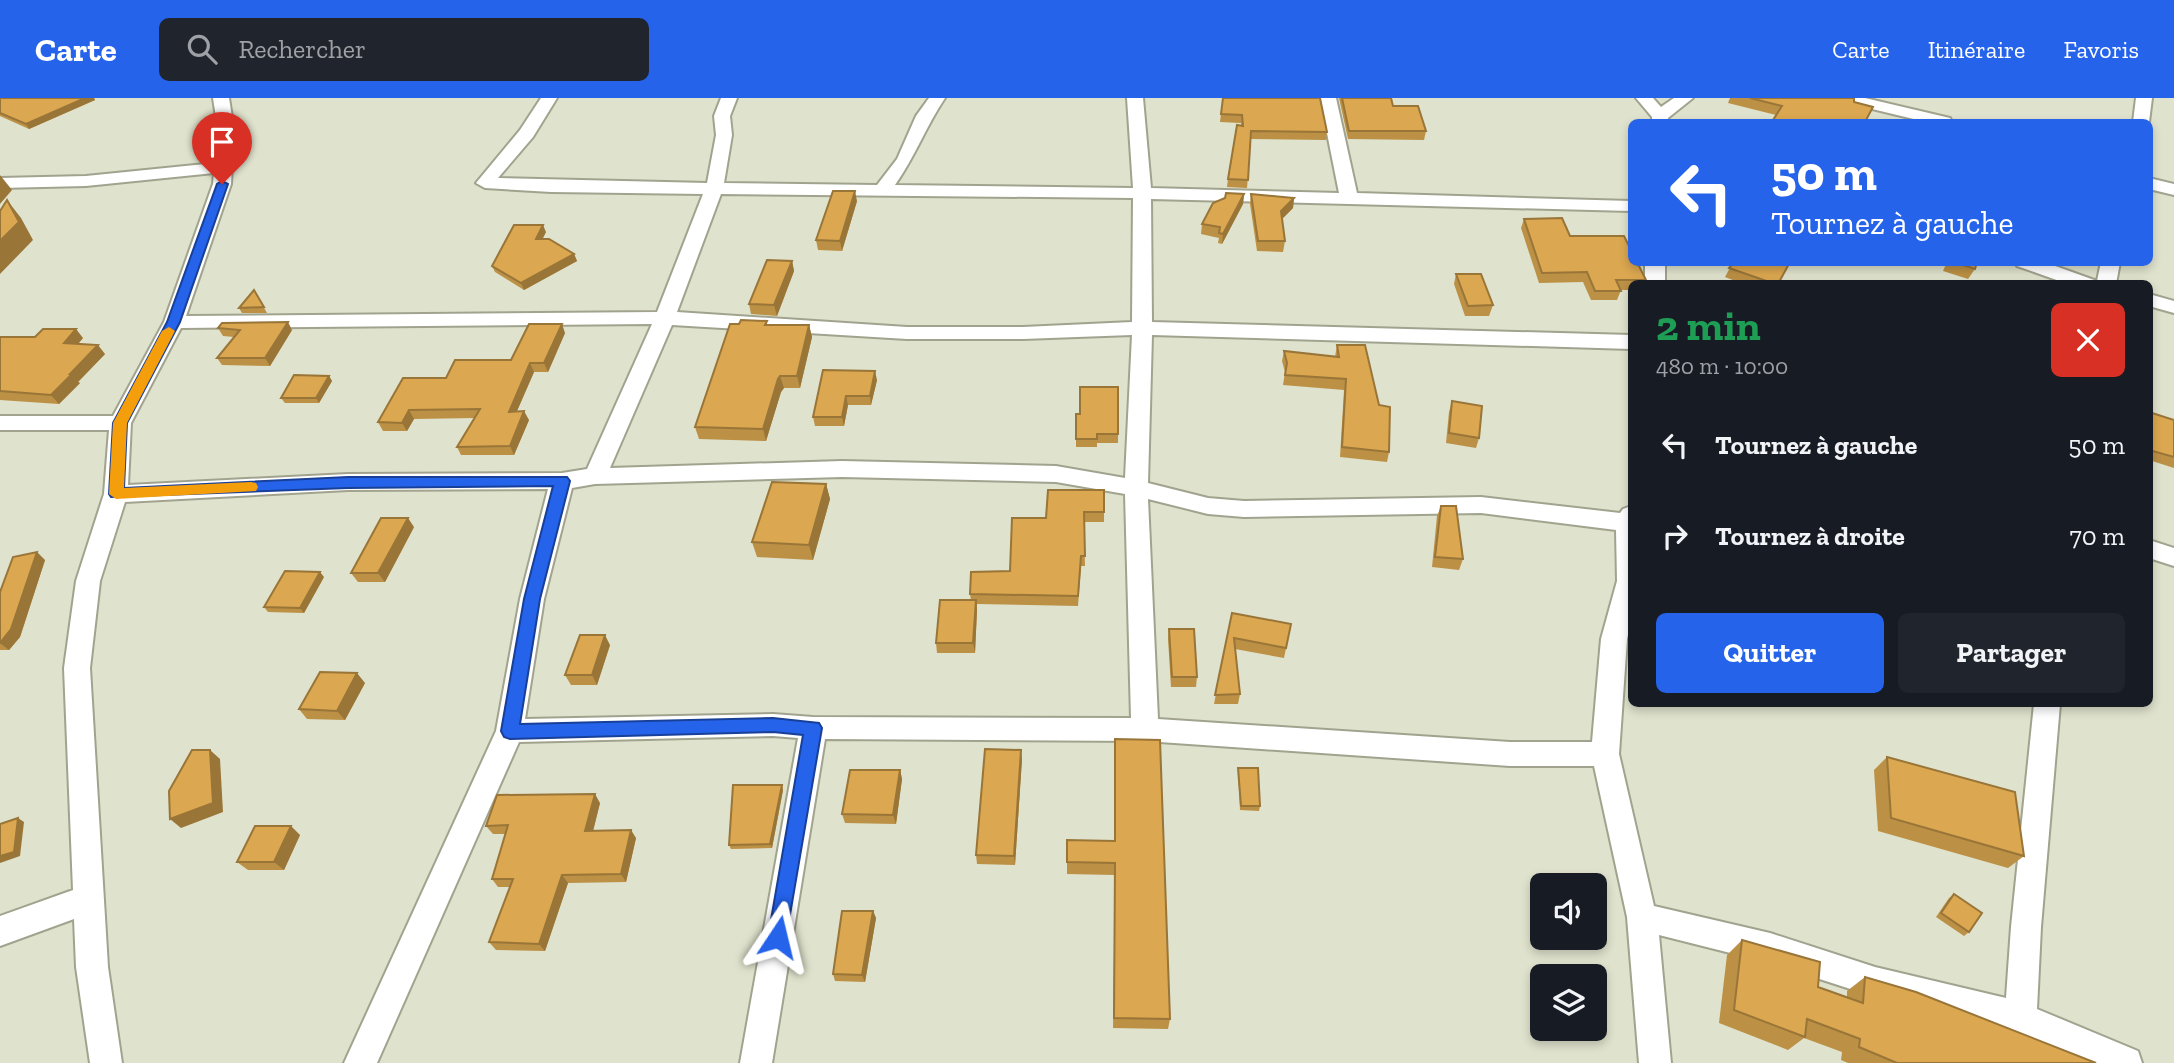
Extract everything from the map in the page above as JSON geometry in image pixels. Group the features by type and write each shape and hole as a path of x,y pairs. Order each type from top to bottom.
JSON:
{"street":[{"path":"106,1063 92,967 77,668 88,581 116,494 120,423 174,322 222,184 226,130 221,98"},
{"path":"549,98 527,133 485,183 551,187 1142,194 1628,206"},
{"path":"595,476 665,318 715,187 724,135 722,116 729,98"},
{"path":"882,191 905,159 924,116 937,98"},
{"path":"1135,98 1142,194 1142,328 1136,488 1145,730"},
{"path":"1328,98 1349,199"},
{"path":"1644,98 1660,119 1685,98"},
{"path":"1845,98 1933,119"},
{"path":"1915,114 1925,98"},
{"path":"2141,119 2144,98"},
{"path":"0,183 86,181 223,167"},
{"path":"2153,184 2174,190"},
{"path":"2036,266 2077,280"},
{"path":"2153,301 2174,307"},
{"path":"174,322 665,318 907,333 1023,333 1142,328 1628,342"},
{"path":"0,423 120,423"},
{"path":"116,494 348,482 562,481 595,476 842,469 1056,474 1136,488 1209,506 1244,509 1481,505 1628,519"},
{"path":"360,1063 510,731 532,599 562,481"},
{"path":"2153,550 2174,557"},
{"path":"1628,585 1614,639 1605,754 1642,918 1655,1063"},
{"path":"2021,1018 2026,927 2047,707"},
{"path":"510,731 773,725 813,728 1145,730 1510,754 1605,754"},
{"path":"756,1063 813,728"},
{"path":"0,931 42,918 89,898"},
{"path":"1642,918 1770,948 1875,982 2021,1018 2126,1063"}],"building":[{"path":"0,98 85,98 26,124 0,113"},
{"path":"1223,98 1320,98 1327,132 1251,131 1248,180 1228,179 1237,125 1243,126 1242,115 1221,114"},
{"path":"1342,98 1391,98 1393,106 1418,106 1426,131 1349,131"},
{"path":"1750,98 1854,98 1854,102 1873,107 1867,119 1774,119 1782,106"},
{"path":"833,191 855,191 840,241 816,240"},
{"path":"1226,193 1244,194 1223,234 1219,233 1220,227 1202,224 1213,203 1225,198"},
{"path":"1251,194 1294,198 1281,211 1285,241 1258,241"},
{"path":"7,200 19,222 0,241 0,211"},
{"path":"1562,218 1570,236 1624,236 1628,244 1628,266 1639,266 1646,280 1616,280 1621,291 1595,291 1587,272 1542,273 1524,219"},
{"path":"514,225 543,225 536,239 549,239 574,254 521,283 492,266"},
{"path":"767,260 792,261 774,305 749,304"},
{"path":"1788,266 1780,280 1764,280 1729,268"},
{"path":"1456,274 1481,274 1493,305 1468,306"},
{"path":"254,290 264,307 239,308"},
{"path":"741,320 767,321 765,325 809,325 797,376 780,376 778,379 763,429 695,427 730,324 739,324"},
{"path":"288,322 265,358 217,358 240,330 218,328 222,323"},
{"path":"529,324 562,324 544,363 530,363 509,412 524,411 510,446 457,447 480,409 409,410 402,423 378,422 403,378 446,378 455,360 511,360"},
{"path":"43,329 76,329 64,343 98,345 51,395 0,391 0,337 35,337"},
{"path":"1337,345 1365,345 1379,405 1390,407 1389,452 1342,447 1346,379 1285,375 1287,363 1284,351 1339,357"},
{"path":"823,370 875,371 870,396 846,396 842,417 813,417"},
{"path":"294,375 329,376 316,398 281,398"},
{"path":"1080,387 1118,387 1118,434 1097,434 1097,439 1076,439"},
{"path":"1452,401 1482,406 1479,438 1449,433"},
{"path":"2153,413 2174,420 2174,457 2153,451"},
{"path":"772,482 826,484 809,545 752,542"},
{"path":"1048,490 1104,490 1104,512 1084,512 1085,556 1081,556 1078,596 970,594 971,572 1010,571 1012,518 1046,518"},
{"path":"1441,506 1456,506 1463,559 1435,557"},
{"path":"381,518 408,518 378,573 351,573"},
{"path":"37,552 11,629 0,643 0,592 13,557"},
{"path":"285,571 320,572 300,608 264,607"},
{"path":"940,600 976,600 973,643 936,643"},
{"path":"1232,613 1291,624 1286,648 1234,638 1240,694 1215,695"},
{"path":"1169,629 1194,629 1197,677 1172,677"},
{"path":"580,635 605,635 592,675 565,675"},
{"path":"320,672 357,673 337,711 299,709"},
{"path":"1115,739 1160,740 1170,1019 1114,1018 1115,863 1067,862 1067,840 1115,841"},
{"path":"985,749 1021,750 1014,856 976,855"},
{"path":"192,750 210,750 213,803 170,819 169,791"},
{"path":"1887,757 2015,792 2024,856 1891,818"},
{"path":"1238,768 1258,768 1260,806 1241,806"},
{"path":"850,770 900,770 893,815 842,814"},
{"path":"733,785 782,785 770,844 729,845"},
{"path":"595,794 585,831 631,830 621,874 562,875 539,944 489,942 513,879 492,879 508,825 486,826 497,795"},
{"path":"18,818 14,852 0,856 0,824"},
{"path":"255,826 291,826 274,862 237,862"},
{"path":"1954,894 1982,913 1969,932 1941,913"},
{"path":"842,911 873,911 862,975 833,974"},
{"path":"1742,940 1820,962 1818,987 1863,1003 1865,977 1916,992 2096,1063 1897,1063 1859,1047 1860,1039 1807,1019 1805,1037 1734,1010"}],"slow traffic":[{"path":"169,331 120,423 116,494 251,487"}],"route":[{"path":"222,184 205,240 174,322 120,423 116,494 348,482 562,481 532,599 510,731 773,725 813,728 778,937"}]}
